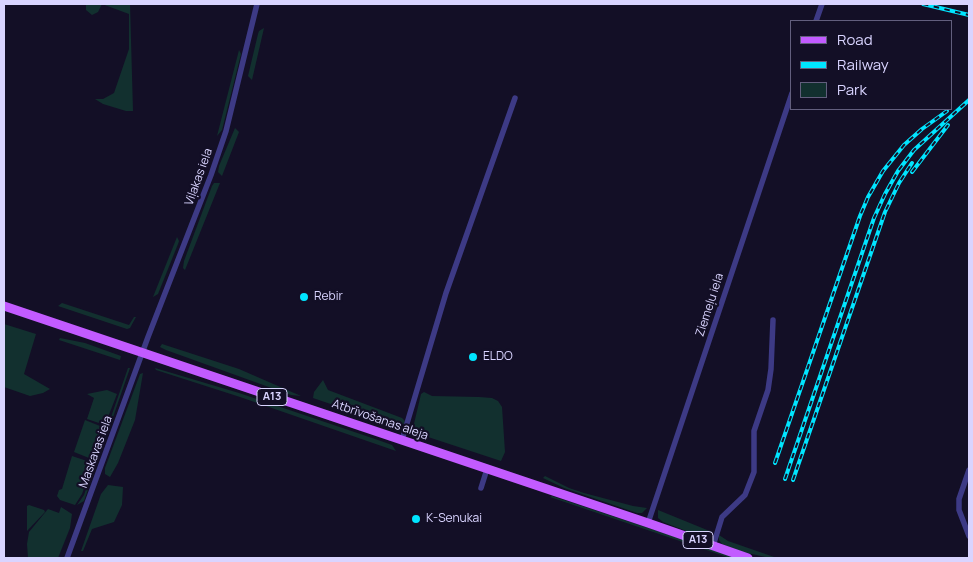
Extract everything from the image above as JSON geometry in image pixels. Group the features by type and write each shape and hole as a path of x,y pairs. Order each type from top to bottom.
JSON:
{"main road":[{"name":"Atbrīvošanas aleja","path":"4,306 748,558"}],"street":[{"name":"Viļakas iela","path":"143,353 212,175 226,132 257,4"},
{"path":"816,20 822,4"},
{"path":"402,440 446,293 515,98"},
{"name":"Ziemeļu iela","path":"648,523 790,99"},
{"path":"713,546 722,517 745,495 754,472 754,431 768,390 773,320"},
{"name":"Maskavas iela","path":"68,558 143,353"},
{"path":"481,488 487,469"},
{"path":"969,470 959,499 959,510 969,536"}],"green space":[{"path":"86,4 102,4 98,12 92,15 86,10"},
{"path":"102,4 130,4 133,111 126,111 103,104 95,99 103,99 114,93 129,49 129,14"},
{"path":"264,28 252,80 248,76 259,31"},
{"path":"239,50 241,54 222,130 217,136"},
{"path":"235,128 239,132 222,176 218,172 219,166"},
{"path":"214,183 220,183 185,270 183,268 184,261"},
{"path":"177,237 178,244 158,294 153,297"},
{"path":"62,303 129,325 134,317 136,317 130,328 127,329 58,306"},
{"path":"4,324 36,334 24,374 50,389 30,396 4,387"},
{"path":"60,338 85,343 121,356 120,360 59,340"},
{"path":"162,344 239,369 301,396 291,395 166,350 160,347"},
{"path":"128,368 130,368 84,501 77,505 84,495"},
{"path":"155,368 239,393 378,440 392,445 396,451 156,370"},
{"path":"143,373 135,420 118,463 110,477 105,474 105,468 140,374"},
{"path":"323,380 328,390 402,418 405,421 403,425 397,423 392,425 313,398 314,392"},
{"path":"107,390 117,394 105,425 87,419 94,398 87,394"},
{"path":"424,392 432,396 479,397 492,398 498,401 502,407 505,452 501,461 422,435 413,428 421,394"},
{"path":"85,420 105,428 94,460 74,452"},
{"path":"72,456 93,463 82,494 75,505 60,500 57,496 59,490 62,489"},
{"path":"545,476 584,493 647,508 642,513 637,513 564,488 543,478"},
{"path":"108,485 123,487 122,505 114,522 92,529 83,551 81,551 101,494"},
{"path":"552,496 736,558 730,558 550,497"},
{"path":"29,505 45,512 27,531 27,506"},
{"path":"61,507 72,514 70,528 58,558 28,558 27,544 29,532 48,509 59,513"},
{"path":"658,510 712,532 711,536 707,539 663,522 658,518"},
{"path":"719,535 728,541 777,558 743,552 722,544 719,540"}],"railway":[{"path":"923,4 969,15"},
{"path":"785,479 874,218 885,194 898,171 914,150 969,100"},
{"path":"775,463 868,197 883,171 904,145 947,111"},
{"path":"912,172 948,125"},
{"path":"793,480 885,212 899,183 912,163"}],"place":[{"name":"Rebir","path":"304,297"},
{"name":"ELDO","path":"473,357"},
{"name":"K-Senukai","path":"416,519"}]}
